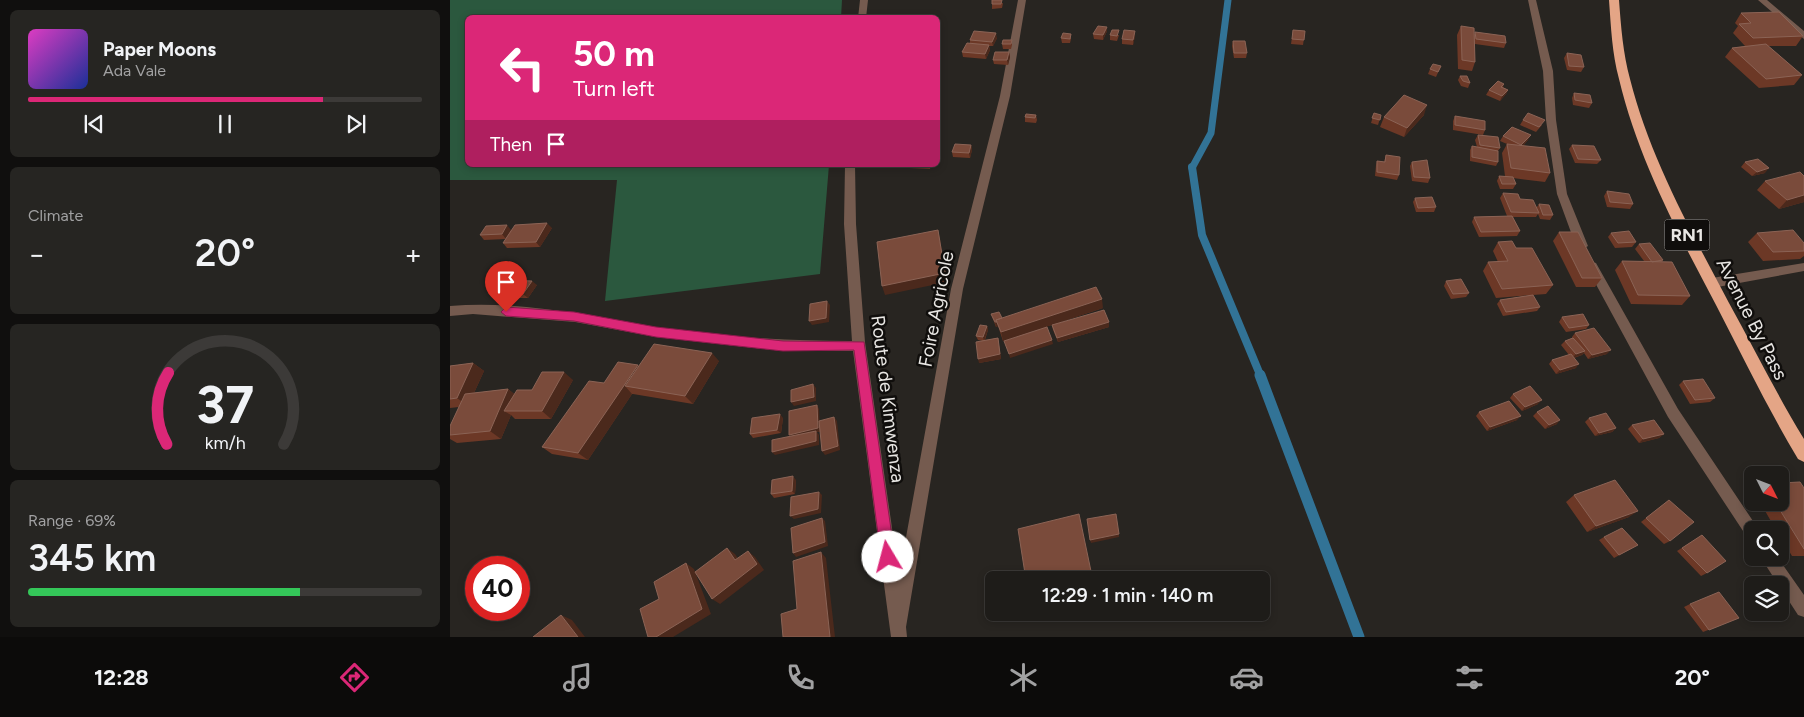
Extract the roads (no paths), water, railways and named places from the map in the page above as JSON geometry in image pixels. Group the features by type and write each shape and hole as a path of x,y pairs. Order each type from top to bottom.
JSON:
{"highway":[{"name":"Avenue By Pass","path":"1614,0 1614,26 1618,59 1636,120 1674,208 1783,420 1804,454"}],"street":[{"path":"862,15 864,0"},
{"name":"Foire Agricole","path":"898,632 957,289 1005,96 1022,0"},
{"path":"1532,0 1548,71 1551,120 1562,194 1584,253 1673,413 1745,521"},
{"path":"1762,0 1804,36"},
{"name":"Route de Kimwenza","path":"850,167 849,219 859,346 898,632"},
{"path":"1712,283 1804,267"},
{"path":"450,312 472,309 574,317 656,332 783,346 859,346"},
{"path":"1775,566 1804,609"}],"waterway":[{"path":"1192,168 1211,133 1228,0"},
{"path":"1192,168 1202,235 1261,377"},
{"path":"1260,375 1359,637"}]}
